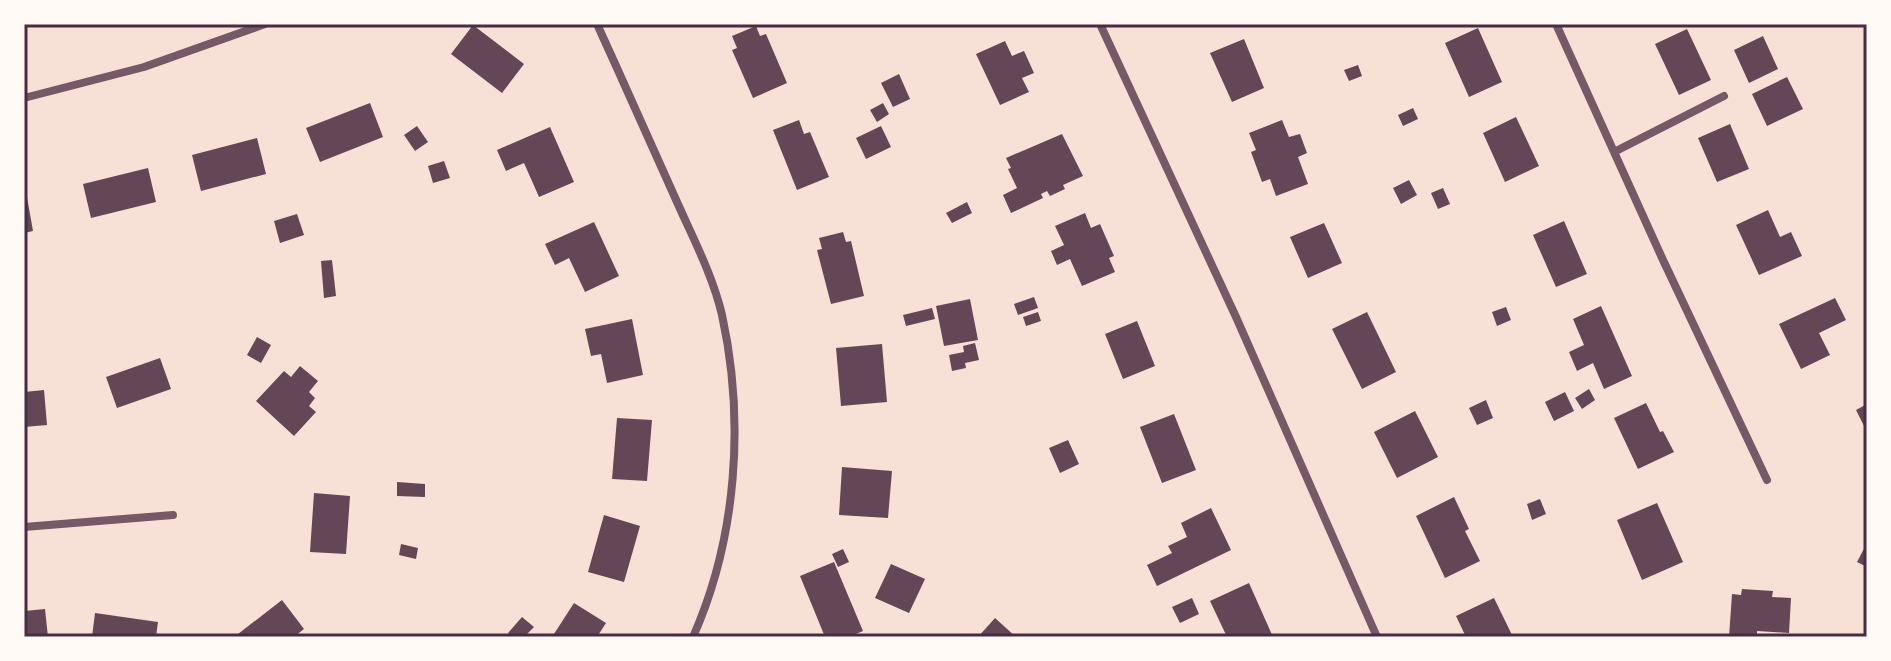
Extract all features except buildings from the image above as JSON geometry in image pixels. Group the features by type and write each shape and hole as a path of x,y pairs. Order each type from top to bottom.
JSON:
{"street":[{"path":"24,98 144,67 265,24"},
{"path":"597,24 704,263 722,314 732,390 734,466 720,561 693,637"},
{"path":"1100,24 1236,317 1377,637"},
{"path":"1556,24 1767,480"},
{"path":"1614,152 1724,96"},
{"path":"24,527 173,515"}]}
